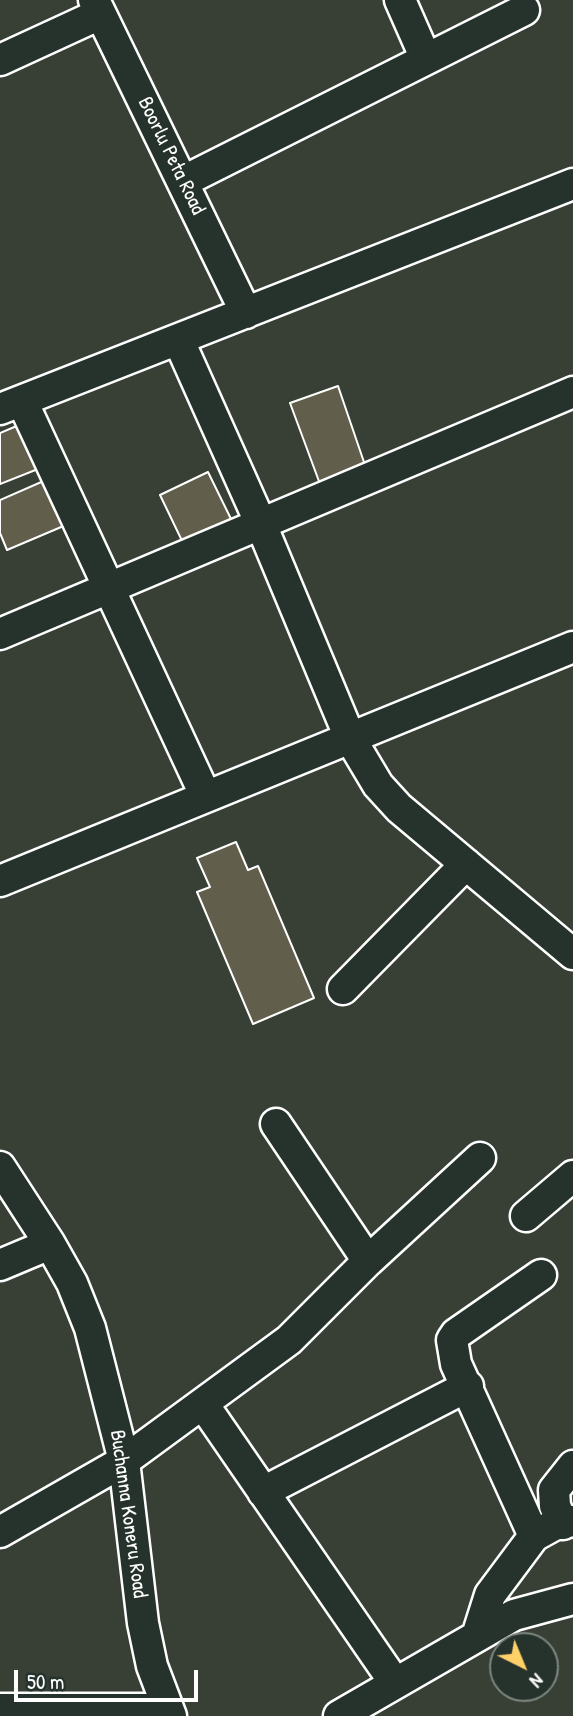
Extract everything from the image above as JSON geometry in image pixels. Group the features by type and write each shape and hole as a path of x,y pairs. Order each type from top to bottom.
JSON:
{"street":[{"path":"400,0 426,59"},
{"path":"0,60 97,7"},
{"name":"Boorlu Peta Road","path":"97,7 246,313"},
{"path":"184,181 524,10"},
{"path":"206,797 109,587 11,405 178,341 447,231 573,184"},
{"path":"178,341 260,522 350,738 378,785 399,808 573,954"},
{"path":"0,634 573,392"},
{"path":"0,881 573,647"},
{"path":"343,989 466,864"},
{"path":"276,1124 368,1261"},
{"path":"0,1532 124,1461 289,1340 368,1261 480,1158"},
{"name":"Buchanna Koneru Road","path":"0,1167 72,1283 90,1328 124,1461 143,1623 152,1665 170,1712"},
{"path":"526,1216 573,1176"},
{"path":"0,1265 50,1244"},
{"path":"534,1536 456,1364 452,1340 456,1334 541,1275"},
{"path":"263,1492 468,1386"},
{"path":"202,1405 395,1683"},
{"path":"478,1633 490,1595 534,1536 568,1522 553,1497 559,1480 573,1466"},
{"path":"340,1716 478,1633 514,1615 573,1599"},
{"path":"0,1709 170,1712"}],"building":[{"path":"338,386 366,468 320,484 290,403"},
{"path":"26,422 43,467 0,484 0,433"},
{"path":"208,472 233,523 185,547 160,495"},
{"path":"55,476 73,522 7,550 0,533 0,500"},
{"path":"236,842 248,870 258,866 314,998 253,1024 197,892 210,887 197,858"}]}
